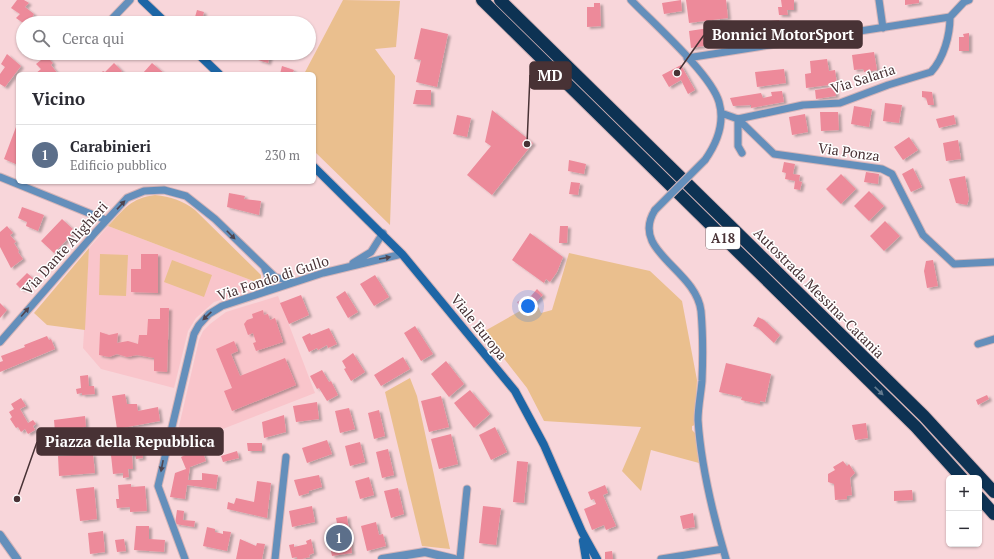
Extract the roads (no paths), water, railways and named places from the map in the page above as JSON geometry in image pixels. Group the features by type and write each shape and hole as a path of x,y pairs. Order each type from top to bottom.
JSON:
{"highway":[{"name":"Autostrada Messina-Catania","path":"482,0 916,427 959,475"},
{"path":"491,0 811,315 966,462"},
{"name":"Autostrada Messina-Catania","path":"500,0 869,365 924,416 994,492"},
{"path":"982,500 994,514"}],"main road":[{"path":"142,0 159,16"},
{"path":"204,60 217,72"},
{"name":"Viale Europa","path":"316,168 383,233 402,254 515,391 544,445 582,532"},
{"path":"582,532 586,559"},
{"path":"582,532 597,559"}],"street":[{"path":"115,16 130,0"},
{"path":"631,0 687,58 714,91 721,113 719,134 714,147 705,160 655,210 648,224 651,241 688,282 694,292 701,311 702,380 698,419 705,471 726,559"},
{"path":"879,0 884,28"},
{"path":"687,58 950,17 964,2 969,0"},
{"name":"Via Salaria","path":"738,119 803,105 840,103 888,85 931,72 936,66 949,35 950,17"},
{"path":"721,113 738,119 738,146 742,153"},
{"name":"Via Ponza","path":"738,119 774,154 882,169 892,174 923,235 954,264 994,262"},
{"path":"0,178 106,220"},
{"name":"Via Dante Alighieri","path":"0,342 127,198 155,189 177,192 201,207 275,277 295,282"},
{"path":"340,269 371,252 383,233"},
{"path":"340,269 402,254"},
{"path":"264,267 269,279 267,292"},
{"name":"Via Fondo di Gullo","path":"185,559 158,486 194,334 199,325 209,314 216,310 295,282 340,269"},
{"path":"978,344 994,339"},
{"path":"274,559 286,457"},
{"path":"460,559 467,489"},
{"path":"0,535 17,559"},
{"path":"660,559 723,549"},
{"path":"382,559 425,552 454,559"}],"place":[{"name":"Bonnici MotorSport","path":"677,73"},
{"name":"MD","path":"527,144"},
{"name":"Piazza della Repubblica","path":"17,499"},
{"name":"Carabinieri","path":"339,538"}]}
